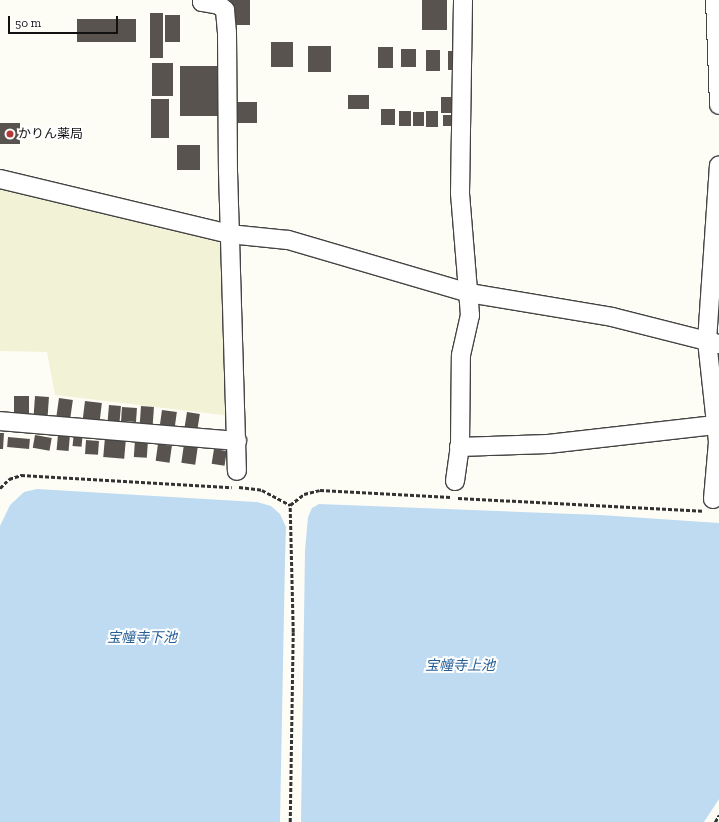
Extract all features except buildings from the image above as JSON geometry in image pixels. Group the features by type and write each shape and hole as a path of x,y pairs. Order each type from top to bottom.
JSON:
{"street":[{"path":"202,0 202,2 220,5 225,10 229,234 237,471"},
{"path":"455,480 459,447 461,355 470,315 460,193 463,0"},
{"path":"715,0 719,105"},
{"path":"712,505 718,442 713,342 719,165"},
{"path":"0,179 229,234 288,240 469,293 612,317 713,342"},
{"path":"0,421 237,441"},
{"path":"459,447 548,444 638,432 716,425"}],"path":[{"path":"0,488 9,479 21,475 236,487 262,490 290,505"},
{"path":"290,505 304,494 320,490 712,505"},
{"path":"290,505 293,632 290,822"},
{"path":"715,822 719,815"}],"green space":[{"path":"0,183 226,239 231,416 55,395 47,352 0,351"}],"water":[{"name":"宝幢寺下池","path":"37,489 257,502 271,506 280,514 286,527 280,822 0,822 0,526 10,505 24,492"},
{"name":"宝幢寺上池","path":"319,504 600,515 719,523 719,799 704,822 301,822 305,550 308,517 312,508"}],"place":[{"name":"かりん薬局","path":"10,134"}]}
